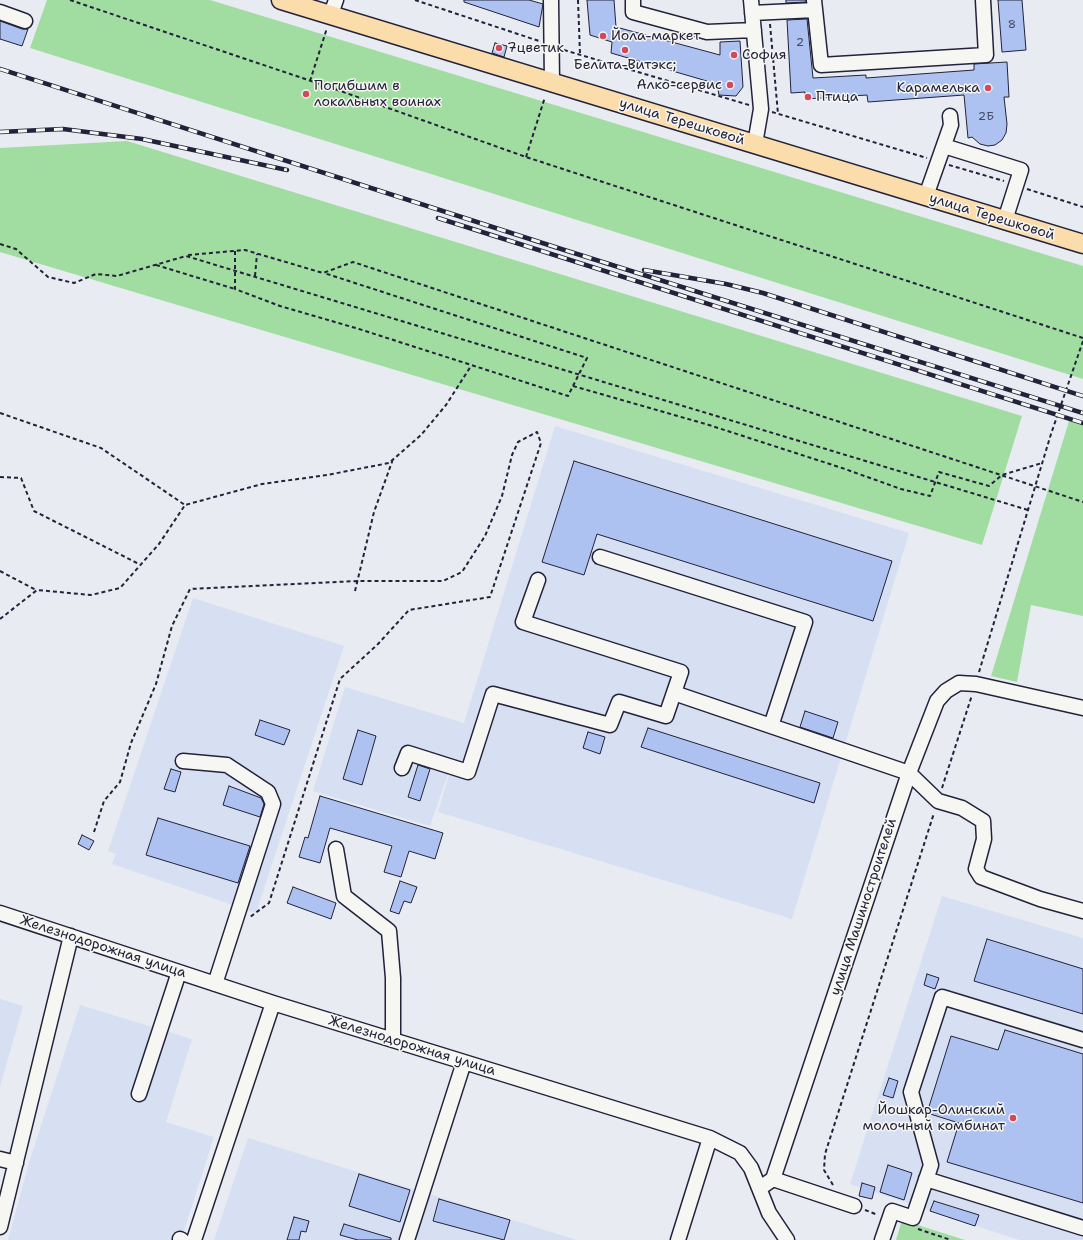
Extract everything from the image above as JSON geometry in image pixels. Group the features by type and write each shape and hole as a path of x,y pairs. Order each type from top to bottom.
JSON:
{"main road":[{"name":"улица Терешковой","path":"281,0 334,7 552,82 1083,244"}],"street":[{"path":"551,0 552,82"},
{"path":"632,0 633,12 707,32 754,30"},
{"path":"749,4 769,12 815,5 821,65 986,55 983,0"},
{"path":"749,4 754,30 761,109 755,144"},
{"path":"0,12 25,21"},
{"path":"926,196 944,146 950,125 950,116"},
{"path":"944,146 1021,170 1005,220"},
{"path":"600,557 805,622 771,726"},
{"path":"402,768 408,753 468,772 493,694 610,726 619,702 666,716 681,672 523,622 538,580"},
{"name":"улица Машиностроителей","path":"773,1179 909,773 937,701 946,691 959,683 976,684 1083,708"},
{"path":"674,693 909,773 938,801 962,808 983,821 984,839 976,869 981,877 1040,900 1083,911"},
{"path":"183,761 227,765 268,792 273,804 215,984"},
{"path":"336,849 344,896 389,931 393,978 393,1040"},
{"name":"Железнодорожная улица","path":"0,913 273,1003 710,1138 740,1153 751,1168 769,1213 783,1235"},
{"path":"0,1226 71,936"},
{"path":"139,1094 179,972"},
{"path":"882,1240 892,1211 913,1218 930,1165 911,1092 942,997 1083,1040"},
{"path":"194,1240 273,1003"},
{"path":"407,1240 464,1062"},
{"path":"678,1240 710,1138"},
{"path":"0,1159 16,1163"},
{"path":"760,1188 773,1179 854,1206"},
{"path":"926,1179 1083,1228"},
{"path":"783,1235 796,1240"}],"path":[{"path":"70,0 310,81 526,157 1083,338"},
{"path":"578,0 580,54"},
{"path":"310,81 334,7"},
{"path":"769,12 778,114"},
{"path":"526,157 546,97 539,94"},
{"path":"0,244 16,249 48,277 74,283 96,274 117,276 186,256 245,250 323,273 587,358 568,396 471,366 359,328 280,306 235,289 155,265"},
{"path":"235,251 235,289"},
{"path":"255,276 257,254"},
{"path":"186,256 1028,510"},
{"path":"323,273 353,262 1083,502"},
{"path":"834,1188 824,1170 825,1154 976,684 1042,463 1083,341"},
{"path":"0,571 37,590 91,595 120,588 159,544 185,505 262,484 335,474 389,463 421,435 446,405 471,366"},
{"path":"573,386 709,425 842,468 901,489 930,496 939,472 989,486 1002,475 1042,463"},
{"path":"0,413 100,448 185,505"},
{"path":"94,832 104,801 120,782 131,743 156,684 172,626 190,590 357,581 443,581 462,572 486,536 502,496 512,455 518,442 537,432 541,443 490,597 408,610 378,644 340,679 269,903 232,932"},
{"path":"355,591 374,512 394,458"},
{"path":"0,477 21,478 34,511 141,565"},
{"path":"0,619 37,590"},
{"path":"854,1206 889,1219"},
{"path":"916,1228 951,1240"}],"shaded area":[{"path":"555,426 909,533 792,919 438,812 457,748 430,826 313,791 345,687 464,723"},
{"path":"193,598 344,646 256,913 112,864 116,854 108,851"},
{"path":"942,896 1083,938 1083,1240 1019,1240 850,1184"},
{"path":"0,999 23,1006 0,1087"},
{"path":"80,1005 192,1039 166,1122 214,1137 181,1240 8,1240 28,1166"},
{"path":"248,1138 577,1240 214,1240"}],"green space":[{"path":"47,0 210,0 1083,266 1083,379 30,48"},
{"path":"127,141 1022,416 982,545 0,252 0,148"},
{"path":"1069,421 1083,425 1083,616 1031,605 1017,682 991,676"},
{"path":"902,1220 965,1240 896,1240"}],"building":[{"path":"464,0 529,0 543,4 539,27 464,2"},
{"path":"587,0 614,0 616,27 720,55 720,42 740,41 743,87 736,96 719,95 717,84 611,53 612,42 590,35"},
{"path":"786,0 806,0 806,2 786,3"},
{"path":"998,0 1022,0 1026,50 1002,52"},
{"path":"807,19 813,78 866,75 866,78 974,70 974,64 1007,62 1009,97 1004,97 1007,124 1006,133 1002,140 995,145 988,146 980,144 972,137 968,138 964,95 868,102 867,95 805,99 805,92 791,93 787,20"},
{"path":"0,21 22,29 28,29 22,46 0,39"},
{"path":"495,43 507,46 504,57 492,53"},
{"path":"574,461 892,561 873,621 597,534 584,575 542,562"},
{"path":"805,711 838,722 833,738 800,727"},
{"path":"260,720 290,730 284,745 255,735"},
{"path":"648,728 820,783 814,803 641,747"},
{"path":"358,730 376,736 362,785 343,779"},
{"path":"588,732 605,737 600,754 583,748"},
{"path":"418,765 430,769 420,801 408,797"},
{"path":"171,769 181,772 175,792 164,789"},
{"path":"229,786 261,798 264,804 260,817 223,805"},
{"path":"320,796 443,833 435,859 409,851 401,877 384,872 392,846 330,828 320,863 299,857 305,837 308,838"},
{"path":"158,818 250,846 238,883 146,855"},
{"path":"82,835 94,841 89,850 78,844"},
{"path":"400,881 417,887 411,903 404,901 399,914 390,911"},
{"path":"293,887 336,903 331,919 287,903"},
{"path":"987,939 1083,969 1083,1014 974,981"},
{"path":"927,974 939,978 935,989 924,985"},
{"name":"Йошкар-Олинский молочный комбинат","path":"1005,1030 1083,1054 1083,1203 947,1162 959,1123 927,1113 951,1036 998,1050"},
{"path":"889,1078 898,1081 893,1098 883,1095"},
{"path":"888,1165 912,1173 904,1200 880,1192"},
{"path":"359,1174 410,1190 400,1222 349,1206"},
{"path":"862,1183 875,1187 872,1199 859,1196"},
{"path":"439,1199 510,1220 504,1240 433,1221"},
{"path":"934,1201 979,1215 975,1226 930,1211"},
{"path":"294,1217 309,1221 306,1232 301,1231 299,1240 287,1240"},
{"path":"344,1224 391,1238 391,1240 358,1240 340,1235"}],"railway":[{"path":"0,69 558,248 1083,413"},
{"path":"0,132 63,129 142,139 287,170"},
{"path":"438,218 1083,423"},
{"path":"644,270 726,284 763,293 1083,396"}],"place":[{"name":"Йола-маркет","path":"603,36"},
{"name":"7цветик","path":"499,48"},
{"name":"Белита-Витэкс;","path":"625,50"},
{"name":"София","path":"734,55"},
{"name":"Алко-сервис","path":"730,85"},
{"name":"Карамелька","path":"988,88"},
{"name":"Погибшим в локальных воинах","path":"306,94"},
{"name":"Птица","path":"808,97"},
{"name":"Йошкар-Олинский молочный комбинат","path":"1013,1118"}]}
